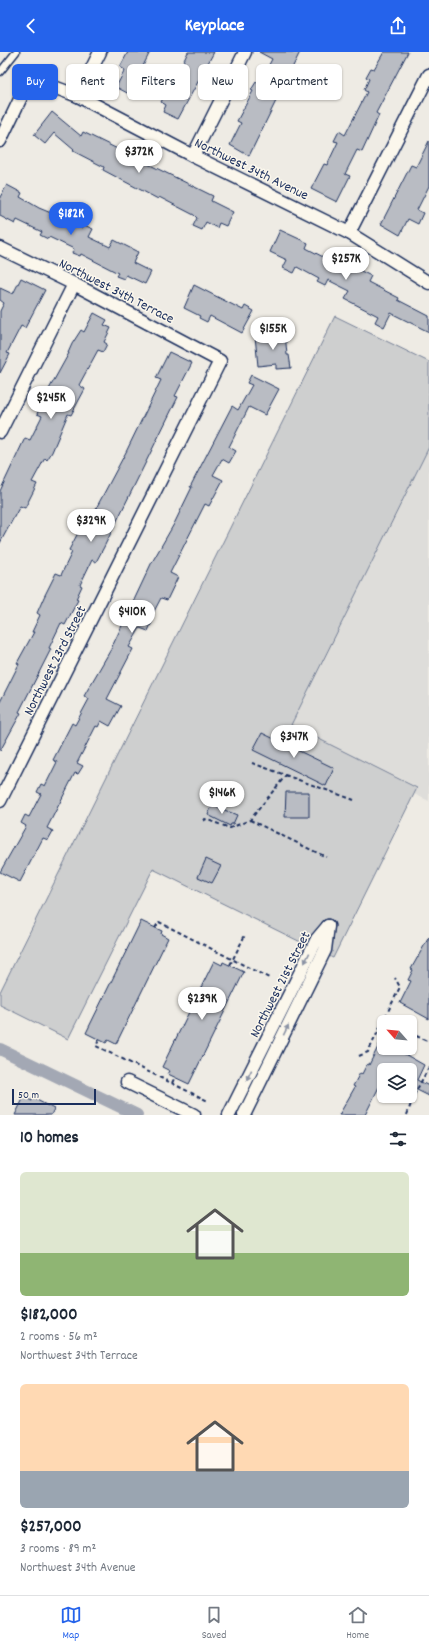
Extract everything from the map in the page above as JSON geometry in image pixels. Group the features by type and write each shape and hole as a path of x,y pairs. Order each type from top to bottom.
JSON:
{"street":[{"path":"94,64 100,52"},
{"path":"193,156 245,52"},
{"path":"349,233 429,75"},
{"name":"Northwest 34th Avenue","path":"0,141 24,93 33,86 51,86 66,92"},
{"name":"Northwest 34th Avenue","path":"86,100 193,156 349,233 429,283"},
{"name":"Northwest 34th Terrace","path":"0,248 74,284 220,360"},
{"path":"0,432 74,284"},
{"name":"Northwest 23rd Street","path":"0,801 220,360"},
{"name":"Northwest 21st Street","path":"229,1115 317,939 328,926 325,950 244,1115"},
{"path":"127,1082 194,1115"}],"lane":[{"path":"0,72 16,52"}],"path":[{"path":"252,763 354,800"},
{"path":"204,822 205,818 230,828 250,820 286,775"},
{"path":"250,820 326,857"},
{"path":"156,928 158,922 269,978"},
{"path":"230,965 245,935"},
{"path":"387,1015 400,987 395,978"},
{"path":"359,1056 368,1052 377,1035"},
{"path":"417,1036 429,1042"},
{"path":"99,1040 96,1046 208,1101"},
{"path":"408,1115 414,1095 429,1067"},
{"path":"172,1083 175,1077"}],"shaded area":[{"path":"335,316 429,362 429,447 291,725 417,788 333,958 153,869 68,1039 0,1005 0,992"},
{"path":"429,447 429,801 414,794 417,787 291,725"}],"building":[{"path":"128,52 150,52 144,64 127,64 127,93 119,89 119,81 125,70 120,67"},
{"path":"188,52 214,52 208,64 198,64 198,82 190,97 190,64 182,64"},
{"path":"259,52 300,52 294,64 269,64 272,59"},
{"path":"384,52 408,52 376,113 379,115 362,152 357,150 345,174 350,176 337,202 311,189 324,164 327,165 338,142 334,141 339,131 345,135 367,92 364,90 369,79 366,77 371,68 374,69"},
{"path":"256,82 256,100 276,100 249,156 230,145 241,123 237,121 253,91 251,90"},
{"path":"162,100 188,100 178,119 163,112 166,105 161,102"},
{"path":"52,112 81,136 83,132 213,196 211,201 233,212 226,226 219,223 217,228 206,222 202,230 193,226 197,218 194,215 159,197 158,199 103,170 104,167 73,151 74,150 54,133 45,144 34,135"},
{"path":"429,141 429,186 417,210 423,213 418,224 408,219 400,235 381,224 411,165 416,167"},
{"path":"7,185 22,193 20,197 39,208 51,213 53,209 61,213 59,218 82,228 84,225 93,229 89,237 110,247 114,240 138,252 133,263 151,272 145,284 126,275 124,279 116,276 118,273 81,254 80,256 72,253 74,249 49,237 48,239 40,235 42,232 17,220 15,224 0,216 0,197"},
{"path":"280,230 308,243 306,248 329,260 331,256 371,276 368,282 429,316 429,332 391,313 384,327 375,322 378,316 345,299 350,291 328,280 325,286 317,282 319,279 297,267 294,273 283,268 287,260 270,252"},
{"path":"21,278 45,290 25,328 21,326 7,353 10,354 0,373 0,311 4,303 0,300 0,288 13,294"},
{"path":"194,285 243,310 245,306 254,311 242,333 210,316 207,322 199,318 200,316 184,308"},
{"path":"94,313 107,320 104,325 111,328 104,342 107,344 103,352 98,350 79,385 85,389 71,415 68,414 52,452 47,460 45,458 32,482 37,484 25,508 20,506 0,543 0,491 25,438 30,440 42,416 37,414 69,353 72,344 81,330 84,332"},
{"path":"285,333 287,355 289,355 291,368 276,369 276,364 258,366 255,336"},
{"path":"169,352 192,363 175,396 178,397 104,547 96,562 92,560 80,585 82,586 76,599 78,600 65,625 61,623 49,648 51,649 19,712 21,713 0,751 0,702 19,664 17,663 34,632 32,632 40,615 37,613 56,573 61,575 72,552 69,550 89,512 93,514 126,452 161,380 156,378"},
{"path":"251,375 279,389 265,415 249,407 229,447 236,451 229,463 222,459 213,475 223,480 209,506 205,504 170,573 178,577 167,600 161,598 149,621 152,622 148,631 140,628 129,647 133,649 107,699 121,706 110,726 101,721 98,727 96,726 77,763 83,766 78,774 75,773 47,828 53,831 48,840 43,838 20,882 0,872 26,826 21,823 25,815 29,817 41,794 37,792 41,784 45,786 57,762 53,760 72,723 75,725 89,699 84,696 110,651 151,564 174,524 192,487 190,487 232,406 238,410 252,385 247,383"},
{"path":"262,733 334,768 326,786 253,750"},
{"path":"286,792 309,792 309,817 285,817"},
{"path":"212,805 237,815 233,824 230,826 208,815"},
{"path":"206,859 221,866 212,883 198,877"},
{"path":"141,921 162,931 161,934 168,938 116,1044 108,1040 106,1043 86,1033"},
{"path":"429,937 429,1019 400,1003 411,981 408,980 413,970 411,969"},
{"path":"214,961 222,965 223,962 244,972 189,1084 168,1074 170,1071 162,1067"},
{"path":"377,1049 377,1055 406,1055 424,1065 417,1080 417,1063 377,1063 377,1091 365,1115 339,1115 355,1087 353,1086 360,1073 362,1074 367,1064 369,1065"},
{"path":"417,1080 429,1086 429,1096 417,1090"},
{"path":"24,1097 32,1101 33,1098 54,1109 51,1115 15,1115"}],"waterway":[{"path":"0,1049 137,1115"}]}
